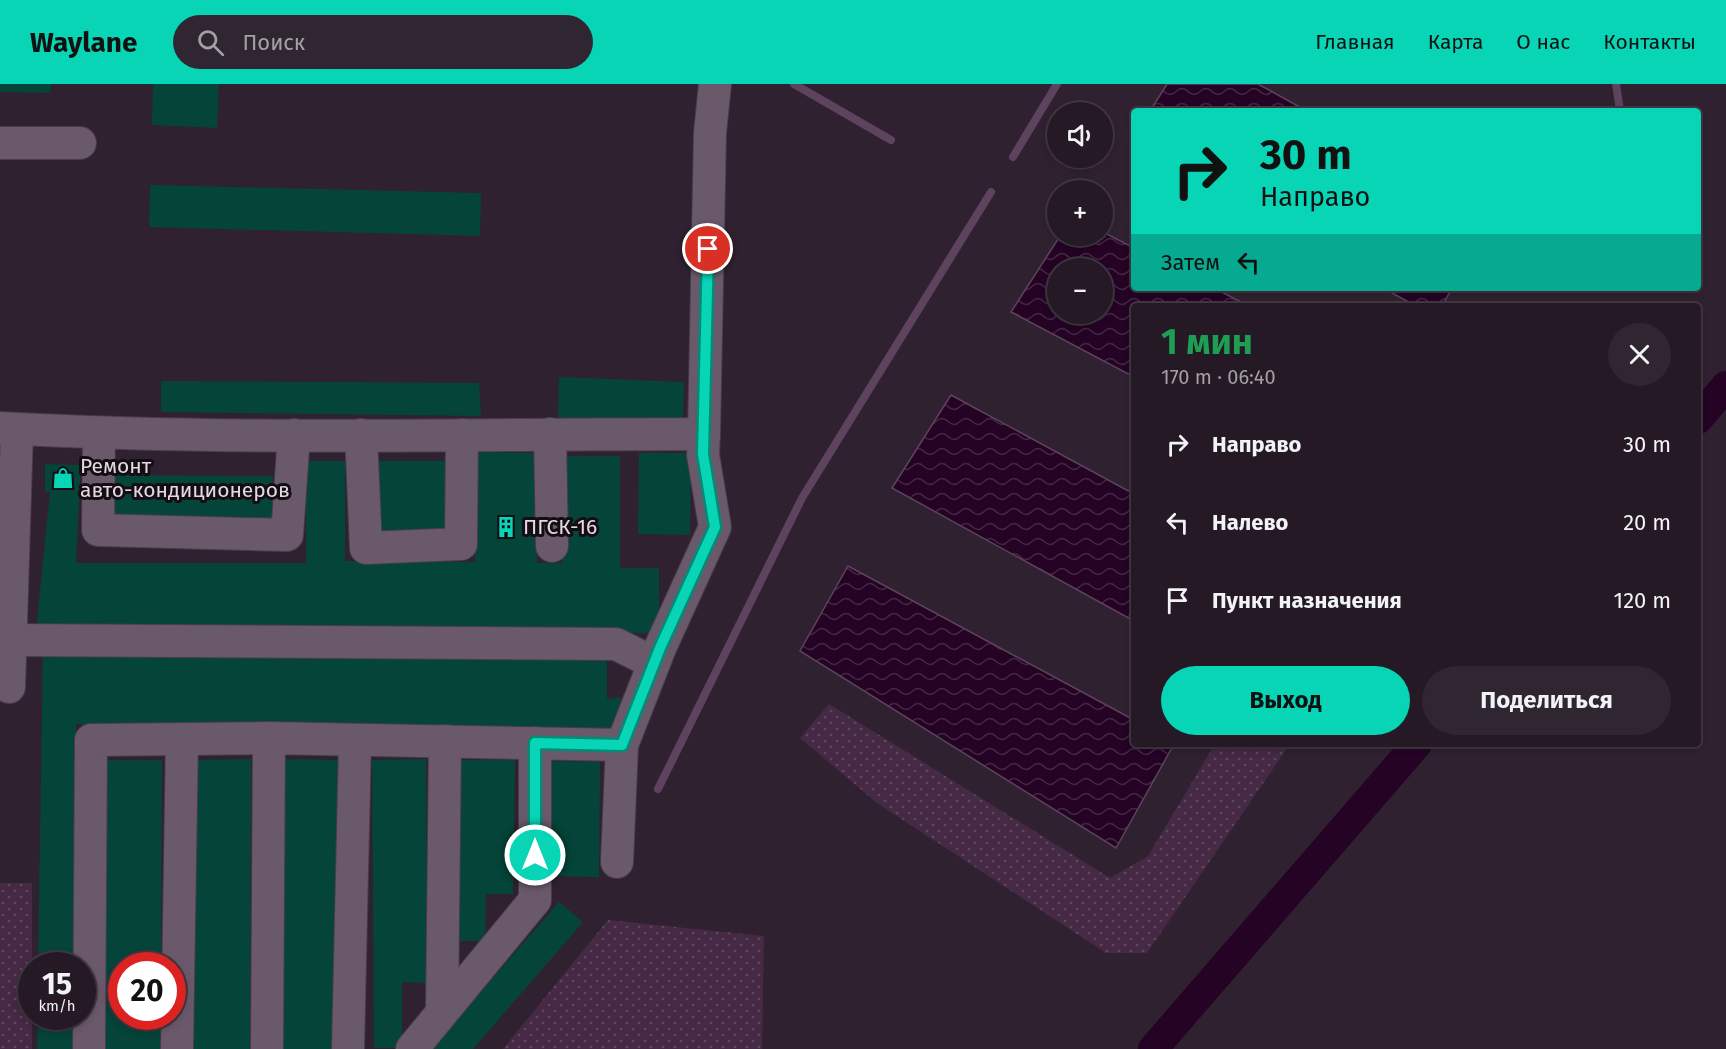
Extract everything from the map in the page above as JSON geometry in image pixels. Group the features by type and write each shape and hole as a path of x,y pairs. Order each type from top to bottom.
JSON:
{"lane":[{"path":"617,862 622,745 654,663 715,527 703,454 710,133 715,84"},
{"path":"0,143 80,143"},
{"path":"9,687 8,429 99,433 294,435 704,434"},
{"path":"99,433 98,530 287,535 294,435"},
{"path":"550,434 552,546"},
{"path":"361,435 366,548 461,544 462,435"},
{"path":"10,640 616,644 654,663"},
{"path":"89,1049 91,740 269,738 622,745"},
{"path":"267,1049 269,738"},
{"path":"177,1049 182,739"},
{"path":"348,1049 355,740"},
{"path":"442,1012 445,741"},
{"path":"412,1049 535,900 535,743"}],"shaded area":[{"path":"829,704 1110,878 1148,856 1213,747 1288,747 1147,953 1106,953 877,803 800,738"},
{"path":"0,883 32,883 32,952 18,952 18,1030 32,1030 32,1049 0,1049"},
{"path":"608,920 764,936 762,1049 503,1049"}],"water":[{"path":"1167,84 1258,84 1302,108 1152,108"},
{"path":"1113,237 1131,246 1131,291 1220,291 1243,303 1131,303 1131,375 1011,312 1054,246 1113,246"},
{"path":"1388,291 1450,291 1444,303 1410,303"},
{"path":"951,395 1131,492 1131,619 892,488"},
{"path":"848,566 1131,718 1131,747 1172,747 1116,848 800,651"}],"building":[{"path":"0,84 51,84 50,93 0,92"},
{"path":"153,84 219,84 217,128 152,125"},
{"path":"150,185 481,193 480,236 149,227"},
{"path":"559,377 684,382 683,422 558,418"},
{"path":"161,381 479,383 481,416 161,412"},
{"name":"ПГСК-16","path":"475,452 537,453 537,563 562,563 562,456 620,456 620,568 659,568 659,633 36,631 50,492 45,492 45,464 81,465 76,563 306,563 306,461 345,461 345,561 475,562"},
{"path":"639,453 691,453 690,535 638,534"},
{"path":"375,461 450,461 449,538 375,537"},
{"path":"115,475 273,476 273,521 114,520"},
{"path":"43,647 607,655 607,699 621,697 620,729 76,724 74,952 38,952"},
{"path":"251,759 250,1049 190,1049 194,760"},
{"path":"283,759 339,760 337,1049 281,1049"},
{"path":"426,759 427,983 402,982 402,1048 374,1048 372,760"},
{"path":"106,760 162,760 161,952 108,952 108,1030 161,1030 160,1049 104,1049"},
{"path":"460,760 515,760 513,894 486,894 485,941 458,941"},
{"path":"546,761 600,762 599,877 544,876"},
{"path":"559,902 583,922 473,1049 431,1049"},
{"path":"38,1030 73,1030 73,1049 37,1049"}],"waterway":[{"path":"794,84 891,140"},
{"path":"1013,157 1057,84"},
{"path":"1616,84 1620,108"},
{"path":"658,789 802,498 991,192"},
{"path":"1701,415 1726,386"},
{"path":"1153,1049 1414,747"}],"place":[{"name":"Ремонт авто-кондиционеров","path":"63,478"},
{"name":"ПГСК-16","path":"506,527"}],"route":[{"path":"535,855 535,743 622,745 660,648 715,527 703,454 708,249"}]}
